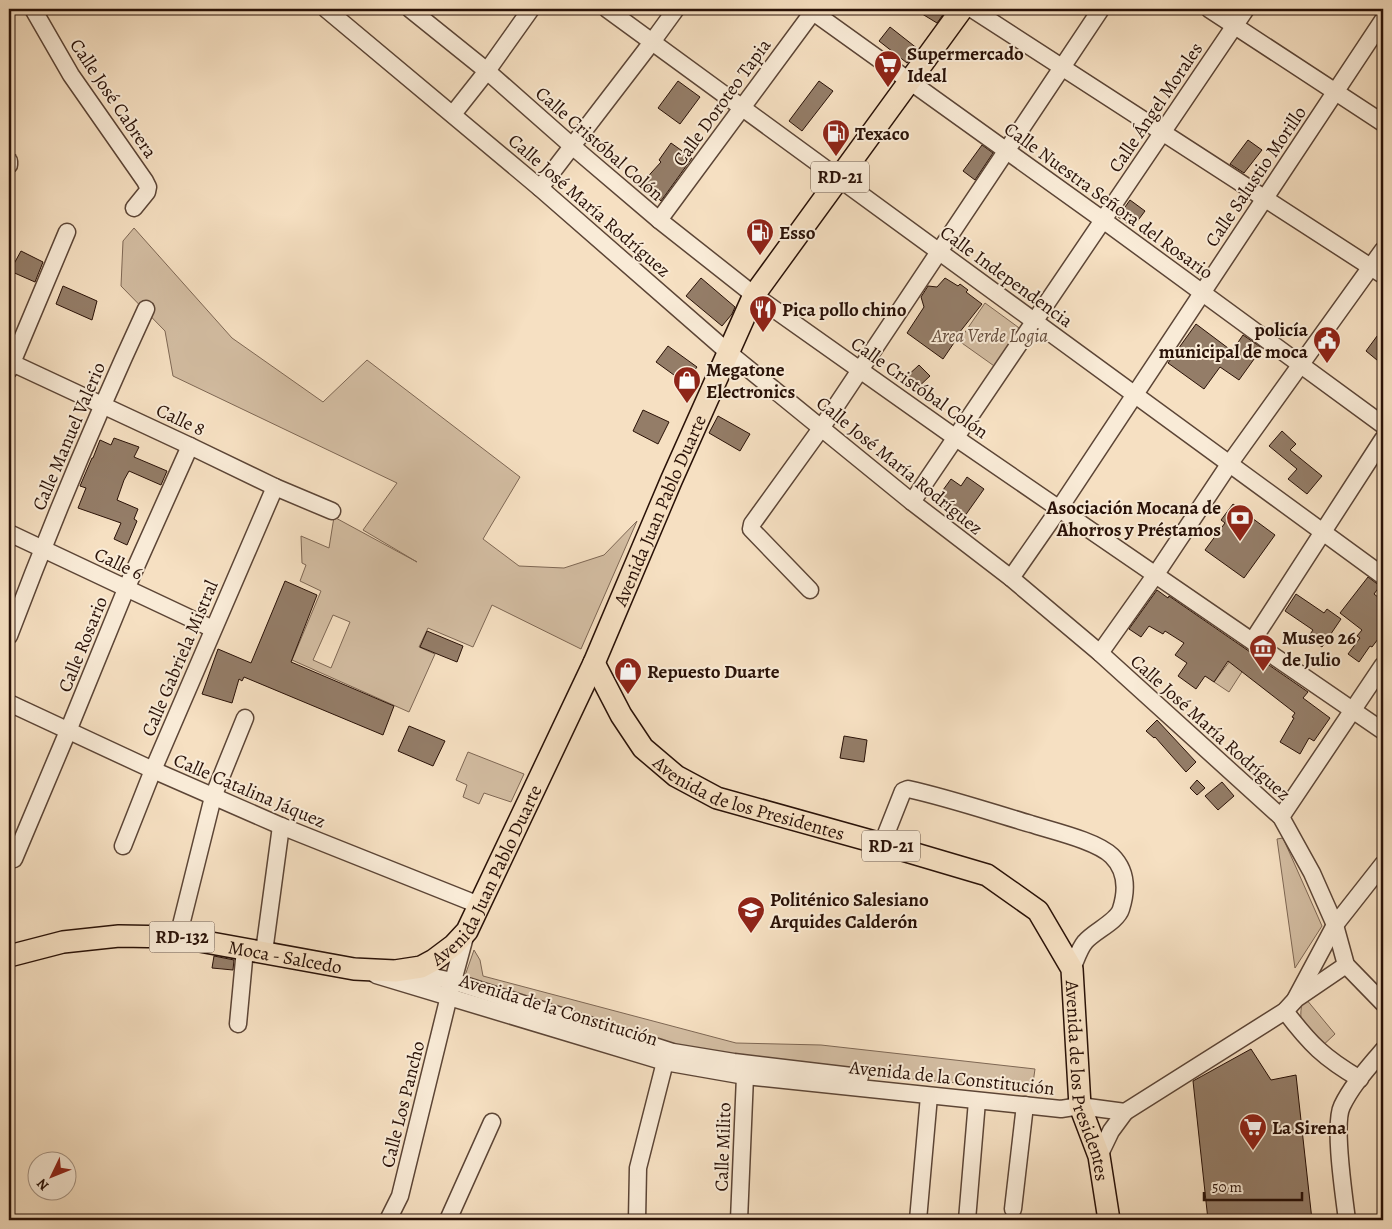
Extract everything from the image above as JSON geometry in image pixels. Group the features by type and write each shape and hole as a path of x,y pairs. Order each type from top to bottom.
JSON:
{"main road":[{"name":"Avenida Juan Pablo Duarte","path":"354,969 404,970 421,967 454,945 467,931 594,664 671,481 730,353 754,295 911,82 962,9"},
{"name":"Avenida de los Presidentes","path":"594,664 621,715 643,748 676,776 717,798 987,875 1038,911 1072,969 1080,1106 1099,1156 1109,1220"},
{"name":"Moca - Salcedo","path":"9,956 63,942 119,936 178,937 354,969"}],"street":[{"name":"Calle José Cabrera","path":"33,9 71,75 145,180 148,186 147,192 134,208"},
{"name":"Calle José María Rodríguez","path":"326,9 454,114 730,353 912,502 1011,578 1100,653 1280,817 1312,873 1335,925 1346,965 1383,1003"},
{"name":"Calle Cristóbal Colón","path":"410,9 487,71 659,220 754,295 956,438 1383,731"},
{"path":"454,114 531,9"},
{"name":"Calle Independencia","path":"607,9 1383,576"},
{"path":"540,188 676,9"},
{"path":"972,9 1377,271"},
{"path":"810,590 752,530 751,526 822,427 1101,9"},
{"path":"1210,9 1383,123"},
{"name":"Calle Ángel Morales","path":"912,502 1246,9"},
{"name":"Calle Nuestra Señora del Rosario","path":"812,10 1383,425"},
{"name":"Calle Doroteo Tapia","path":"659,220 812,10"},
{"name":"Calle Salustio Morillo","path":"1011,578 1059,509 1383,20"},
{"path":"10,364 67,232"},
{"path":"1100,653 1156,574 1230,463 1300,365 1377,271 1383,250"},
{"name":"Calle Manuel Valerio","path":"9,636 42,549 102,404 146,309"},
{"name":"Calle 8","path":"10,364 102,404 275,487 332,512"},
{"path":"1252,640 1383,439"},
{"name":"Calle Rosario","path":"14,859 126,589 190,446"},
{"name":"Calle Gabriela Mistral","path":"123,846 153,770 275,487"},
{"name":"Calle 6","path":"9,533 213,629"},
{"path":"1280,817 1383,665"},
{"name":"Calle Catalina Jáquez","path":"9,703 213,797 479,905"},
{"path":"178,937 213,797 244,718"},
{"path":"882,844 903,791 908,789 962,803 1059,833 1106,851 1117,862 1125,878 1120,911 1084,943 1072,969"},
{"path":"238,1024 281,826"},
{"path":"1290,1005 1335,925 1383,864"},
{"name":"Calle Los Pancho","path":"388,1220 400,1196 451,988 467,931"},
{"path":"1099,1156 1111,1132 1125,1112 1290,1005 1346,965"},
{"name":"Avenida de la Constitución","path":"354,969 451,988 674,1052 734,1062 1064,1100 1080,1106"},
{"name":"Avenida de la Constitución","path":"404,970 665,1062 744,1076 929,1096 1060,1109 1080,1106"},
{"path":"1290,1005 1305,1038 1334,1064 1360,1079"},
{"path":"1347,1220 1338,1123 1341,1106 1383,1050"},
{"path":"637,1220 638,1168 665,1062"},
{"name":"Calle Milito","path":"739,1220 744,1076"},
{"path":"918,1220 929,1096"},
{"path":"967,1220 977,1101"},
{"path":"1013,1209 1025,1105"},
{"path":"1080,1106 1125,1112"},
{"path":"448,1220 492,1122"}],"green space":[{"path":"134,228 232,338 323,402 367,360 520,477 483,539 519,566 564,568 604,555 637,521 581,649 492,605 473,647 428,628 419,647 435,654 409,712 292,660 321,591 300,581 306,565 302,563 301,536 329,548 334,517 417,562 363,530 397,483 173,376 165,331 121,286 123,241","holes":["333,615 350,622 331,668 313,660"]},
{"name":"Area Verde Logia","path":"985,303 1022,330 997,368 959,341"},
{"path":"1242,645 1254,653 1229,692 1214,682"},
{"path":"468,752 524,774 511,802 484,793 479,804 463,797 467,785 456,780"},
{"path":"1283,838 1322,926 1295,968 1277,839"},
{"path":"474,950 480,960 483,976 736,1043 821,1045 1035,1069 1032,1090 734,1062 462,984"},
{"path":"1306,999 1335,1034 1319,1049 1303,1028 1301,1011 1302,1002"}],"building":[{"path":"914,9 947,9 937,23"},
{"path":"890,27 918,49 907,63 879,41"},
{"path":"678,81 700,97 680,124 658,108"},
{"path":"819,81 833,91 802,131 789,121"},
{"path":"1248,140 1262,150 1244,173 1230,164"},
{"path":"671,143 692,158 661,201 642,183 661,162 659,160"},
{"path":"982,145 993,153 975,180 963,171"},
{"path":"1130,200 1145,211 1133,227 1118,217"},
{"path":"21,251 43,262 35,282 10,271"},
{"path":"701,278 735,307 722,326 686,296"},
{"path":"945,278 958,286 960,284 968,290 966,292 982,304 959,333 943,359 907,333 924,307 921,297 928,286 937,287"},
{"path":"63,286 97,301 92,320 56,304"},
{"path":"1196,324 1232,351 1243,335 1262,348 1239,380 1220,367 1204,389 1168,363"},
{"path":"1383,328 1383,365 1366,351"},
{"path":"668,346 697,367 685,383 656,362"},
{"path":"919,365 930,376 914,391 904,379"},
{"path":"643,410 669,422 658,444 633,431"},
{"path":"718,416 750,434 740,451 709,433"},
{"path":"1282,431 1296,444 1290,450 1322,476 1307,494 1288,479 1297,469 1269,446"},
{"path":"114,438 139,447 134,457 167,471 161,485 129,471 124,480 117,500 138,509 134,519 137,521 127,545 114,539 121,523 78,508 86,488 80,486 100,440 111,445"},
{"path":"967,477 984,489 962,520 935,501 951,479 961,486"},
{"name":"Asociación Mocana de Ahorros y Préstamos","path":"1233,504 1275,535 1244,578 1205,550 1225,523 1221,520"},
{"path":"1368,577 1380,586 1374,594 1383,601 1383,643 1378,639 1372,647 1370,646 1359,662 1348,654 1360,638 1357,636 1362,630 1340,613"},
{"path":"285,581 317,595 291,662 394,706 383,735 244,677 242,681 239,679 232,703 202,694 218,649 251,663"},
{"path":"1157,590 1168,598 1169,596 1308,692 1303,698 1330,718 1314,741 1309,738 1300,754 1280,742 1295,713 1228,661 1214,682 1205,676 1196,689 1178,676 1187,663 1175,655 1184,643 1165,631 1163,634 1149,626 1141,637 1129,629"},
{"path":"1296,594 1324,613 1327,609 1341,619 1322,647 1308,637 1313,630 1285,611"},
{"path":"427,631 463,646 457,662 420,647"},
{"path":"1157,720 1196,762 1186,772 1155,737 1146,731"},
{"path":"409,726 445,741 433,766 398,751"},
{"path":"844,736 867,740 864,762 840,758"},
{"path":"1197,780 1205,788 1197,795 1190,788"},
{"path":"1222,782 1234,796 1218,810 1205,796"},
{"path":"214,956 234,960 233,970 212,968"},
{"name":"La Sirena","path":"1251,1049 1271,1080 1296,1075 1312,1220 1208,1220 1193,1081"}],"place":[{"name":"Supermercado Ideal","path":"888,88"},
{"name":"Texaco","path":"836,157"},
{"name":"Esso","path":"760,256"},
{"name":"Pica pollo chino","path":"763,333"},
{"name":"policía municipal de moca","path":"1327,364"},
{"name":"Megatone Electronics","path":"687,404"},
{"name":"Asociación Mocana de Ahorros y Préstamos","path":"1240,542"},
{"name":"Museo 26 de Julio","path":"1263,672"},
{"name":"Repuesto Duarte","path":"628,695"},
{"name":"Politénico Salesiano Arquides Calderón","path":"751,934"},
{"name":"La Sirena","path":"1253,1151"}]}
